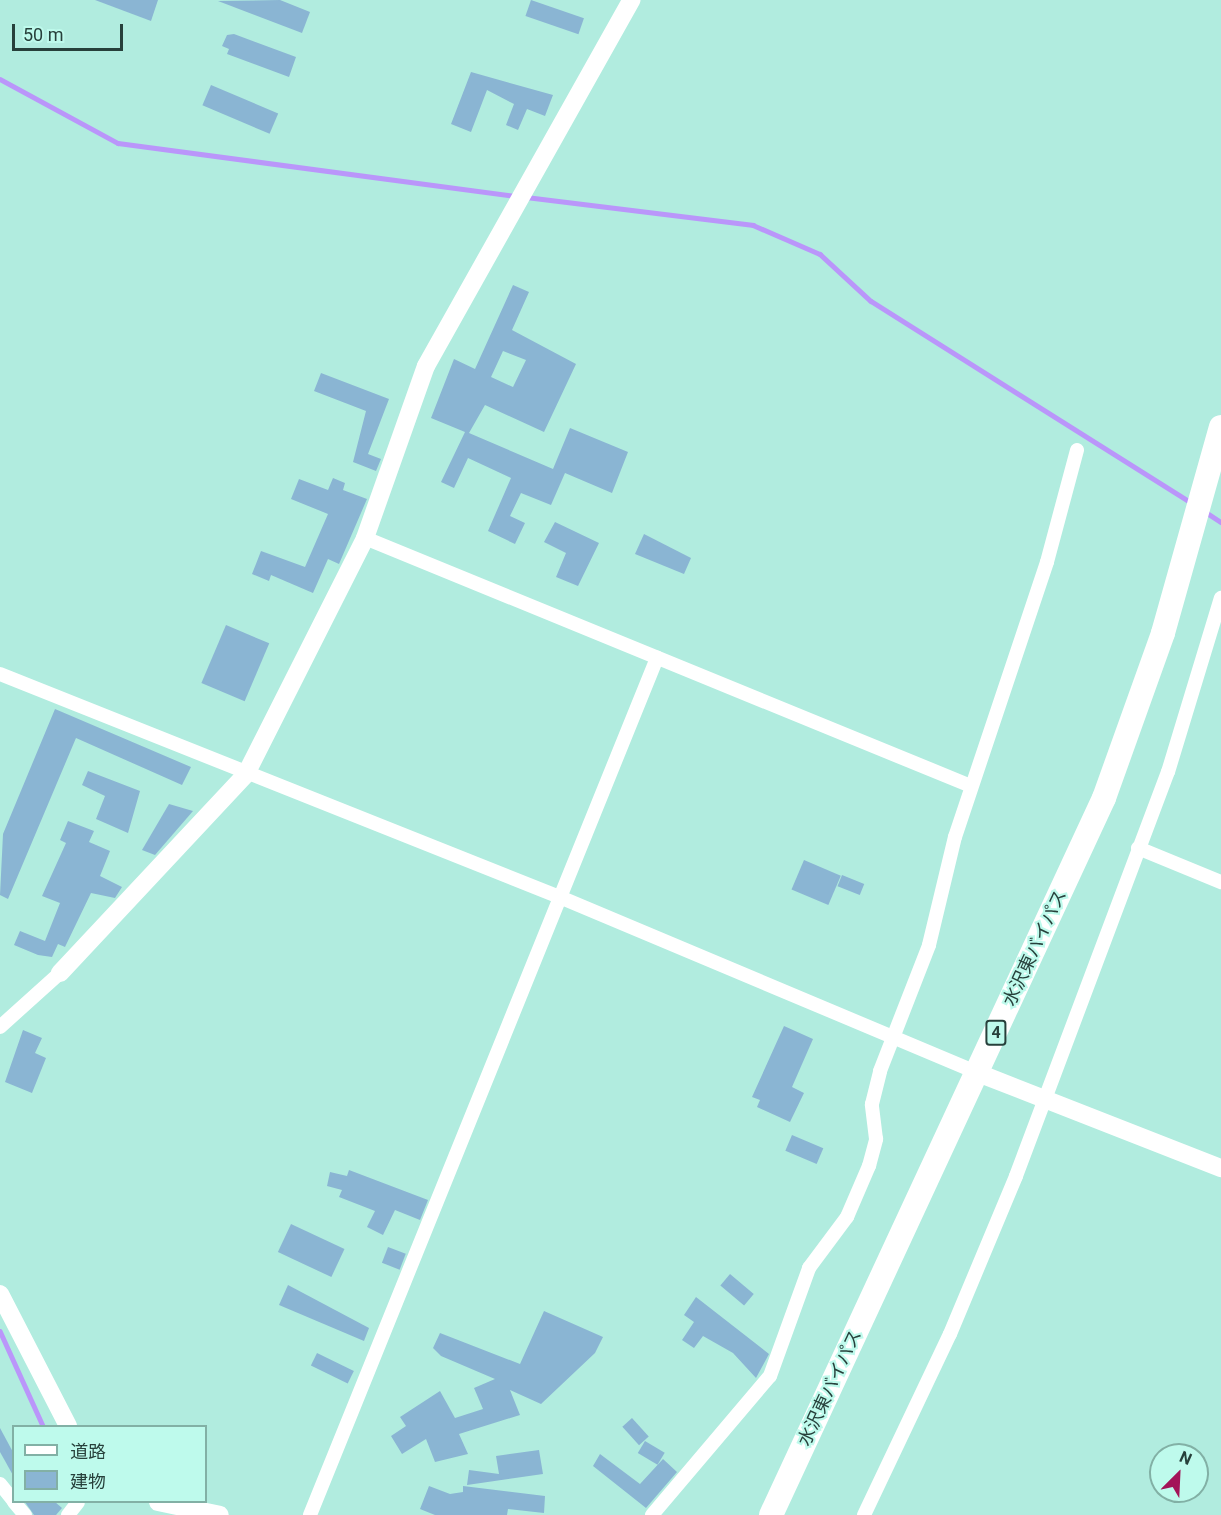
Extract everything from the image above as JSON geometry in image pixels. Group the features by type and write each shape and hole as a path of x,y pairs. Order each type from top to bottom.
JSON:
{"highway":[{"name":"水沢東バイパス","path":"771,1515 1104,798 1163,633 1221,427"}],"street":[{"path":"0,1027 60,973 246,774 365,538 426,366 631,0"},
{"path":"652,1515 770,1376 809,1268 847,1217 869,1166 876,1139 872,1104 893,1039 929,945 971,786 1047,562 1077,450"},
{"path":"365,538 971,786"},
{"path":"864,1515 950,1334 1045,1101 1168,772 1221,598"},
{"path":"310,1515 562,898 657,658"},
{"path":"0,674 246,774 562,898 1045,1101 1221,1168"},
{"path":"1138,848 1221,882"},
{"path":"0,1294 67,1425"},
{"path":"0,1484 12,1499"},
{"path":"16,1503 25,1515"},
{"path":"68,1515 77,1503"},
{"path":"162,1503 216,1515"}],"building":[{"path":"95,0 158,0 151,21"},
{"path":"280,0 310,12 302,33 218,1"},
{"path":"531,0 584,18 578,34 525,16"},
{"path":"234,34 296,57 289,77 227,54 229,49 222,46 227,35"},
{"path":"471,72 553,95 545,116 527,109 518,130 506,125 514,104 487,90 471,132 451,124"},
{"path":"211,85 278,114 270,134 202,105"},
{"path":"513,285 529,292 512,330 576,364 544,432 485,405 469,433 553,469 570,428 628,452 612,493 565,473 551,505 521,493 510,516 525,523 515,544 488,531 511,478 468,458 454,488 441,482 465,432 431,418 454,359 475,369","holes":["503,351 526,360 513,387 491,377"]},
{"path":"321,373 389,399 368,454 381,459 376,471 353,462 366,411 314,391"},
{"path":"333,478 345,483 343,490 367,499 339,564 328,559 313,593 271,575 269,581 252,574 261,551 305,567 328,514 291,499 299,479 328,490"},
{"path":"555,522 599,543 578,586 556,577 566,553 544,542"},
{"path":"644,534 691,558 684,574 635,554"},
{"path":"226,625 269,643 245,701 201,683"},
{"path":"55,709 191,767 182,785 76,738 8,899 0,895 3,834"},
{"path":"88,771 140,791 128,833 96,819 105,796 82,785"},
{"path":"169,804 193,811 155,855 142,850"},
{"path":"68,821 94,831 89,842 110,851 100,876 122,887 115,898 91,893 65,947 58,944 52,957 38,955 14,945 20,931 45,941 60,903 42,896 66,843 60,840"},
{"path":"804,860 841,876 828,905 791,889"},
{"path":"842,875 864,884 860,895 838,886"},
{"path":"784,1026 813,1039 792,1087 804,1093 790,1122 757,1107 760,1100 752,1097"},
{"path":"23,1030 42,1038 35,1053 46,1058 32,1093 5,1082"},
{"path":"792,1135 823,1148 817,1164 785,1151"},
{"path":"349,1170 428,1200 420,1220 395,1210 383,1235 367,1227 375,1211 339,1197 342,1190 327,1186 330,1172 347,1176"},
{"path":"291,1224 344,1249 331,1277 278,1252"},
{"path":"388,1247 406,1254 400,1270 382,1263"},
{"path":"730,1274 754,1294 744,1305 720,1285"},
{"path":"288,1285 369,1328 364,1341 279,1305"},
{"path":"696,1297 769,1354 756,1378 733,1353 703,1336 694,1348 682,1340 694,1322 684,1315"},
{"path":"544,1311 603,1337 595,1353 541,1404 510,1390 520,1415 459,1434 468,1454 435,1462 426,1439 402,1454 391,1436 406,1426 400,1417 440,1391 455,1418 483,1409 474,1388 495,1379 441,1356 433,1348 440,1333 520,1364"},
{"path":"317,1353 354,1371 348,1384 311,1366"},
{"path":"632,1418 649,1437 639,1445 622,1427"},
{"path":"0,1428 12,1450 12,1473 0,1452"},
{"path":"645,1441 665,1453 658,1465 638,1453"},
{"path":"539,1450 543,1474 467,1485 469,1470 499,1474 496,1456"},
{"path":"600,1454 640,1484 663,1459 677,1472 646,1508 593,1466"},
{"path":"429,1486 450,1494 463,1492 463,1486 545,1496 544,1513 508,1509 507,1515 435,1515 420,1509"},
{"path":"26,1503 56,1503 62,1508 56,1515 34,1515"}],"waterway":[{"path":"0,79 118,143 515,196"},
{"path":"526,197 753,225 820,254 871,301 1192,503"},
{"path":"1204,511 1221,522"},
{"path":"0,1331 43,1425"}]}
